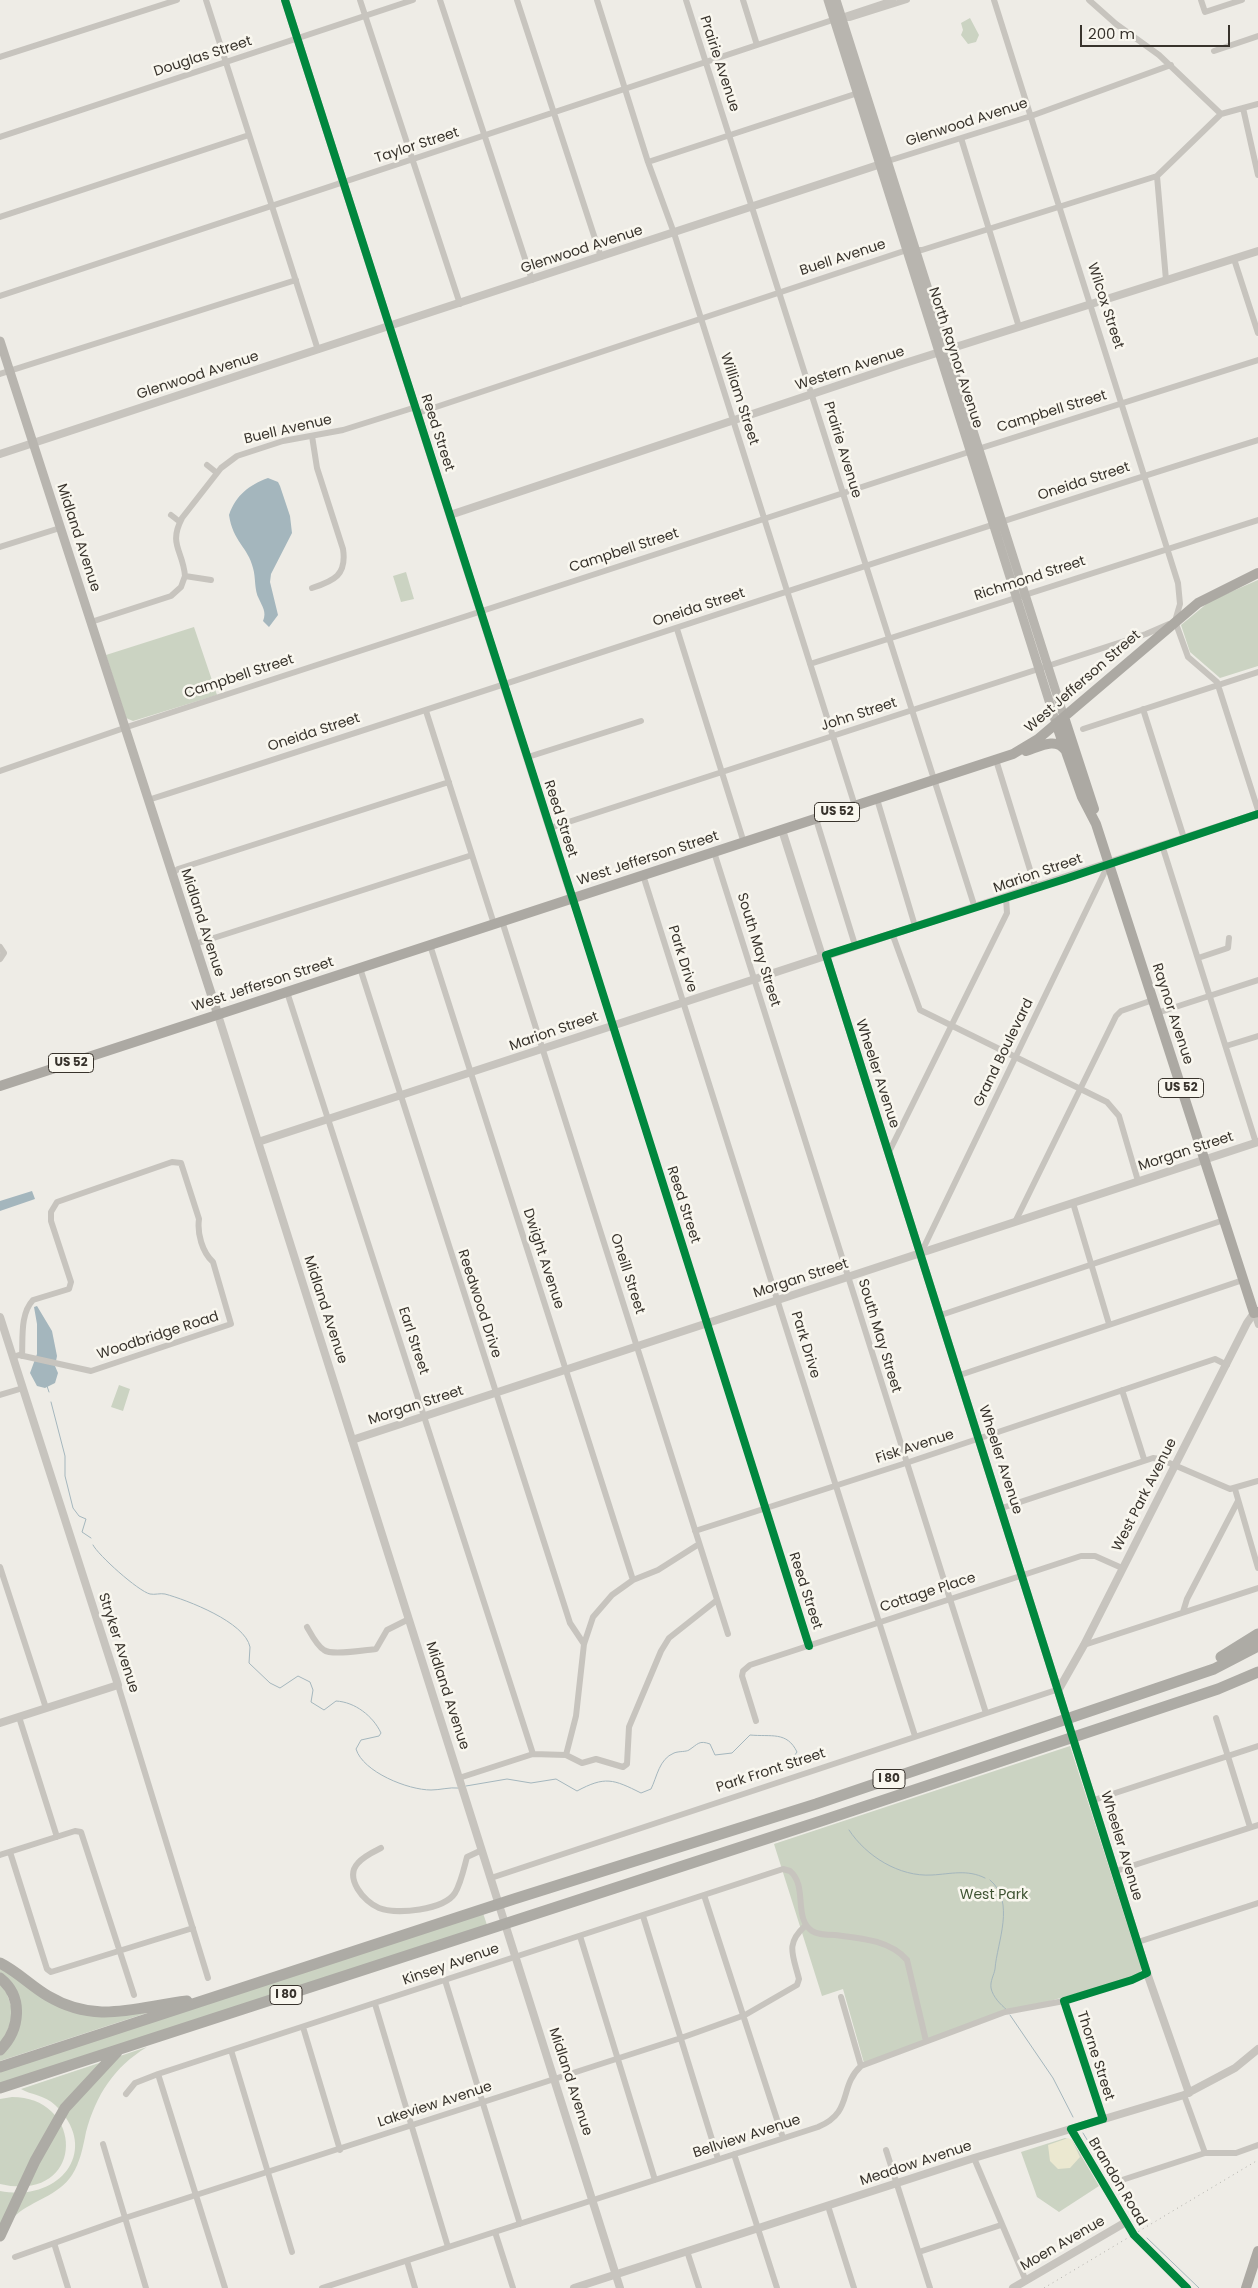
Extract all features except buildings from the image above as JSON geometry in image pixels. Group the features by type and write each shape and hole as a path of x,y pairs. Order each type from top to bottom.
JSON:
{"highway":[{"path":"1127,1697 1200,1668 1258,1634"},
{"name":"I 80","path":"0,2067 514,1899 816,1804 1127,1697 1214,1670 1258,1646"},
{"name":"I 80","path":"0,2088 520,1919 1218,1688 1257,1672"},
{"path":"0,1963 46,1996 89,2012 126,2012 164,2004 214,1997"},
{"path":"0,1978 11,1990 17,2011 14,2028 0,2050"},
{"path":"0,2236 35,2161 65,2108 119,2049"}],"main road":[{"name":"North Raynor Avenue","path":"828,0 838,19 1060,720"},
{"name":"North Raynor Avenue","path":"836,0 838,19"},
{"name":"Midland Avenue","path":"0,341 218,1015"},
{"name":"West Jefferson Street","path":"0,1086 1014,754 1028,747 1175,621 1208,596 1258,573"},
{"name":"Raynor Avenue","path":"1060,720 1066,751 1082,797 1096,824 1204,1159 1256,1313"},
{"name":"Raynor Avenue","path":"1060,720 1094,807 1096,824"},
{"name":"US 52","path":"1014,754 1055,743 1062,745 1066,751"},
{"path":"1246,2288 1258,2251"}],"street":[{"path":"0,57 177,0"},
{"path":"206,0 318,350"},
{"name":"Reed Street","path":"285,0 528,758 809,1646"},
{"path":"360,0 460,304"},
{"name":"Douglas Street","path":"0,137 413,0"},
{"path":"440,0 532,280"},
{"path":"517,0 601,257"},
{"name":"William Street","path":"597,0 648,162 674,233 855,806"},
{"name":"Prairie Avenue","path":"686,0 975,908"},
{"path":"743,0 757,44"},
{"name":"Taylor Street","path":"0,296 414,161 554,112 893,0"},
{"name":"Taylor Street","path":"838,19 850,18 907,0"},
{"name":"Wilcox Street","path":"994,0 1168,548 1180,593 1180,604 1175,621"},
{"path":"1089,0 1171,65 1221,114"},
{"path":"1201,0 1205,12 1242,0"},
{"path":"1214,51 1258,36"},
{"name":"Glenwood Avenue","path":"0,454 1031,116 1171,65"},
{"path":"648,162 861,92"},
{"name":"Buell Avenue","path":"185,576 175,540 180,522 228,461 249,451 342,430 417,410 911,250 922,250 1157,176 1221,114 1258,104"},
{"path":"1243,108 1258,175"},
{"path":"0,217 249,135"},
{"path":"961,138 1019,327"},
{"path":"1157,176 1166,280"},
{"name":"Western Avenue","path":"450,514 943,351 1258,251"},
{"path":"1234,258 1258,333"},
{"path":"0,374 296,280"},
{"name":"Campbell Street","path":"0,771 481,611 974,450 1258,360"},
{"path":"312,436 317,468 345,562 340,572 334,578 312,588"},
{"name":"Oneida Street","path":"148,800 505,686 998,522 1258,440"},
{"path":"207,465 217,473"},
{"path":"171,515 180,522"},
{"name":"Richmond Street","path":"810,664 1258,520"},
{"path":"0,547 60,528"},
{"path":"90,622 171,596 181,587 185,576 211,580"},
{"path":"1175,621 1188,657 1214,678 1218,685 1258,810"},
{"name":"John Street","path":"550,828 723,774 833,736 1146,634 1175,621"},
{"path":"677,628 744,843"},
{"path":"1083,729 1258,672"},
{"path":"1143,709 1184,838"},
{"name":"Oneill Street","path":"426,711 472,855 542,1050 728,1634"},
{"path":"528,758 641,721"},
{"path":"996,760 1036,888"},
{"path":"172,874 178,870 449,782"},
{"path":"876,799 915,926"},
{"name":"Marion Street","path":"258,1142 542,1050 753,978 1006,898 1258,814"},
{"path":"816,819 854,945"},
{"name":"Wheeler Avenue","path":"782,830 889,1152 1205,2153"},
{"path":"1162,845 1257,1142"},
{"name":"South May Street","path":"714,852 986,1713"},
{"path":"195,944 472,855"},
{"name":"Grand Boulevard","path":"921,1253 1108,863"},
{"name":"Park Drive","path":"643,875 915,1736"},
{"path":"889,1152 1007,913 1006,898"},
{"path":"892,933 916,1005 920,1010 1107,1102 1114,1108 1138,1181"},
{"path":"1198,958 1228,948 1229,938"},
{"path":"0,945 4,953 0,959"},
{"name":"Dwight Avenue","path":"430,945 633,1580"},
{"name":"Reedwood Drive","path":"360,968 570,1623 584,1644"},
{"path":"1157,1013 1258,980"},
{"name":"Earl Street","path":"287,992 533,1754"},
{"path":"1015,1222 1116,1016 1121,1011 1153,1000"},
{"name":"Midland Avenue","path":"218,1015 620,2288"},
{"path":"1226,1046 1258,1036"},
{"name":"Morgan Street","path":"352,1440 1257,1142"},
{"name":"Woodbridge Road","path":"13,1357 34,1358 91,1371 231,1324 213,1262 207,1256 198,1228 199,1219 181,1163 172,1162 57,1202 51,1212 51,1221 71,1282 70,1289 33,1300 30,1304 24,1317 22,1356"},
{"path":"1073,1203 1109,1324"},
{"path":"941,1315 1091,1263 1224,1220"},
{"path":"960,1375 1244,1280"},
{"name":"Raynor Avenue","path":"1256,1313 1258,1325"},
{"name":"West Park Avenue","path":"1059,1689 1084,1645 1247,1323 1256,1313"},
{"name":"Stryker Avenue","path":"0,1317 118,1685 208,1978"},
{"name":"Fisk Avenue","path":"695,1530 906,1463 1215,1359 1227,1365"},
{"path":"0,1395 23,1388"},
{"path":"1122,1390 1144,1459"},
{"path":"1002,1508 1144,1459 1160,1459 1230,1489 1258,1481"},
{"path":"1235,1489 1258,1568"},
{"path":"1183,1612 1186,1599 1238,1501"},
{"path":"566,1755 576,1716 584,1644 593,1617 612,1595 633,1580 658,1570 699,1544"},
{"name":"Cottage Place","path":"756,1721 742,1676 743,1671 750,1665 1081,1556 1095,1556 1122,1568"},
{"path":"0,1567 46,1708"},
{"path":"1084,1645 1258,1588"},
{"path":"459,1778 533,1754 566,1755 582,1763 596,1759 623,1767 627,1764 629,1727 661,1651 669,1638 717,1600"},
{"path":"307,1627 323,1650 330,1652 366,1650 376,1649 387,1630 409,1619"},
{"path":"0,1723 118,1685"},
{"name":"Park Front Street","path":"491,1878 1059,1689"},
{"path":"19,1717 57,1837"},
{"path":"1216,1718 1250,1827"},
{"path":"1094,1800 1258,1746"},
{"path":"1116,1871 1258,1824"},
{"path":"0,1856 75,1831 81,1832 134,1995"},
{"path":"381,1848 359,1862 355,1867 355,1885 359,1894 368,1902 380,1908 396,1911 438,1906 446,1901 454,1894 467,1857 482,1850"},
{"path":"10,1852 46,1970 51,1972 193,1928"},
{"name":"Kinsey Avenue","path":"126,2094 135,2083 158,2074 783,1869 790,1871 796,1878 805,1926"},
{"path":"704,1895 783,2138"},
{"path":"1138,1942 1258,1903"},
{"path":"643,1916 718,2159"},
{"path":"805,1926 814,1933 858,1937 901,1952 907,1960 912,1975 926,2041"},
{"name":"Lakeview Avenue","path":"15,2257 125,2218 267,2174 554,2078 681,2038 744,2015 797,1985 798,1979 791,1942 795,1935 805,1926"},
{"path":"580,1936 656,2180"},
{"path":"841,1997 861,2066 1019,2008 1064,2001 1132,1980 1147,1973"},
{"path":"445,1980 520,2224"},
{"name":"Thorne Street","path":"1064,2001 1102,2119"},
{"path":"375,2004 448,2247"},
{"path":"303,2027 340,2150"},
{"name":"Meadow Avenue","path":"574,2288 974,2158 1187,2094 1235,2068 1258,2049"},
{"path":"231,2050 292,2252"},
{"name":"Bellview Avenue","path":"322,2288 818,2127 835,2118 841,2110 855,2072 861,2066"},
{"path":"158,2074 224,2288"},
{"name":"Brandon Road","path":"1071,2129 1134,2235 1186,2288"},
{"path":"103,2144 146,2288"},
{"path":"1122,2180 1205,2153 1236,2153 1258,2145"},
{"path":"886,2150 930,2288"},
{"path":"734,2154 777,2288"},
{"path":"974,2158 1001,2226 1026,2280"},
{"path":"828,2206 854,2288"},
{"name":"Moen Avenue","path":"1013,2288 1126,2222"},
{"path":"919,2252 1001,2226"},
{"path":"495,2232 513,2288"},
{"path":"54,2243 68,2288"},
{"path":"688,2252 699,2288"},
{"path":"407,2261 416,2288"}],"green space":[{"path":"970,18 979,35 976,42 968,44 961,35 963,30 961,23"},
{"path":"406,572 414,599 401,602 393,576"},
{"path":"1258,580 1258,666 1220,678 1190,652 1181,625 1210,601"},
{"path":"194,627 217,695 133,721 126,718 106,655"},
{"path":"119,1385 130,1389 123,1411 111,1407"},
{"name":"West Park","path":"1070,1746 1142,1970 1134,1977 980,2021 864,2063 843,1989 822,1996 774,1844"},
{"path":"483,1913 487,1925 0,2084 0,2071"},
{"path":"0,1966 64,2007 159,2009 0,2061 0,2054 18,2026 0,1974"},
{"path":"0,1984 10,2000 12,2014 8,2029 0,2045"},
{"path":"147,2047 135,2055 116,2073 101,2094 90,2119 79,2160 72,2175 53,2193 16,2215 0,2232 0,2191 22,2193 41,2189 56,2181 68,2169 74,2155 75,2139 69,2122 55,2105 47,2099 21,2089"},
{"path":"12,2097 36,2102 53,2113 63,2130 66,2148 61,2165 49,2179 28,2186 0,2184 0,2099"},
{"path":"1065,2138 1072,2140 1099,2186 1059,2212 1037,2197 1021,2152"}],"sand":[{"path":"1068,2138 1072,2140 1080,2157 1070,2168 1058,2169 1050,2161 1048,2145"}],"shaded area":[{"path":"268,478 278,482 280,486 290,516 292,533 271,574 270,582 278,615 269,627 263,621 263,607 256,592 251,561 234,532 229,515 239,496 255,484"},
{"path":"32,1191 35,1199 0,1211 0,1201"},
{"path":"37,1306 52,1331 57,1356 55,1366 58,1373 55,1383 45,1388 37,1386 30,1373 37,1354 37,1324 34,1307"}],"waterway":[{"path":"47,1386 49,1392"},
{"path":"51,1402 65,1456 65,1476 73,1508 79,1516 86,1519 82,1532 91,1538"},
{"path":"93,1545 119,1572 144,1591 150,1594 165,1594 187,1601 214,1613 238,1629 246,1638 250,1647 249,1663 270,1683 280,1688 298,1676 310,1682 313,1690 311,1702 324,1710 336,1701 350,1704 363,1711 381,1733 379,1736 361,1740 356,1749 367,1765 377,1772 399,1783 421,1789 458,1788"},
{"path":"466,1786 507,1779 531,1783 556,1779 577,1791 595,1783 609,1781 616,1782 641,1793 651,1789 665,1759 674,1753 688,1751 703,1742 710,1744 715,1755 732,1753 750,1735 778,1736 793,1745 797,1752 783,1771"},
{"path":"849,1830 864,1848 884,1863 896,1868 920,1875 965,1873 985,1878"},
{"path":"990,1880 998,1889 1004,1911 991,1988 997,2000 1007,2010"},
{"path":"1010,2015 1053,2078 1073,2117"},
{"path":"1083,2133 1140,2227"},
{"path":"1147,2238 1199,2288"}],"railway":[{"path":"1044,2288 1258,2160"}],"cycle path":[{"path":"285,0 577,912 809,1646"},
{"path":"1187,2288 1134,2235 1071,2129 1103,2119 1064,2001 1132,1980 1147,1973 826,955 1065,879 1258,814"}]}
